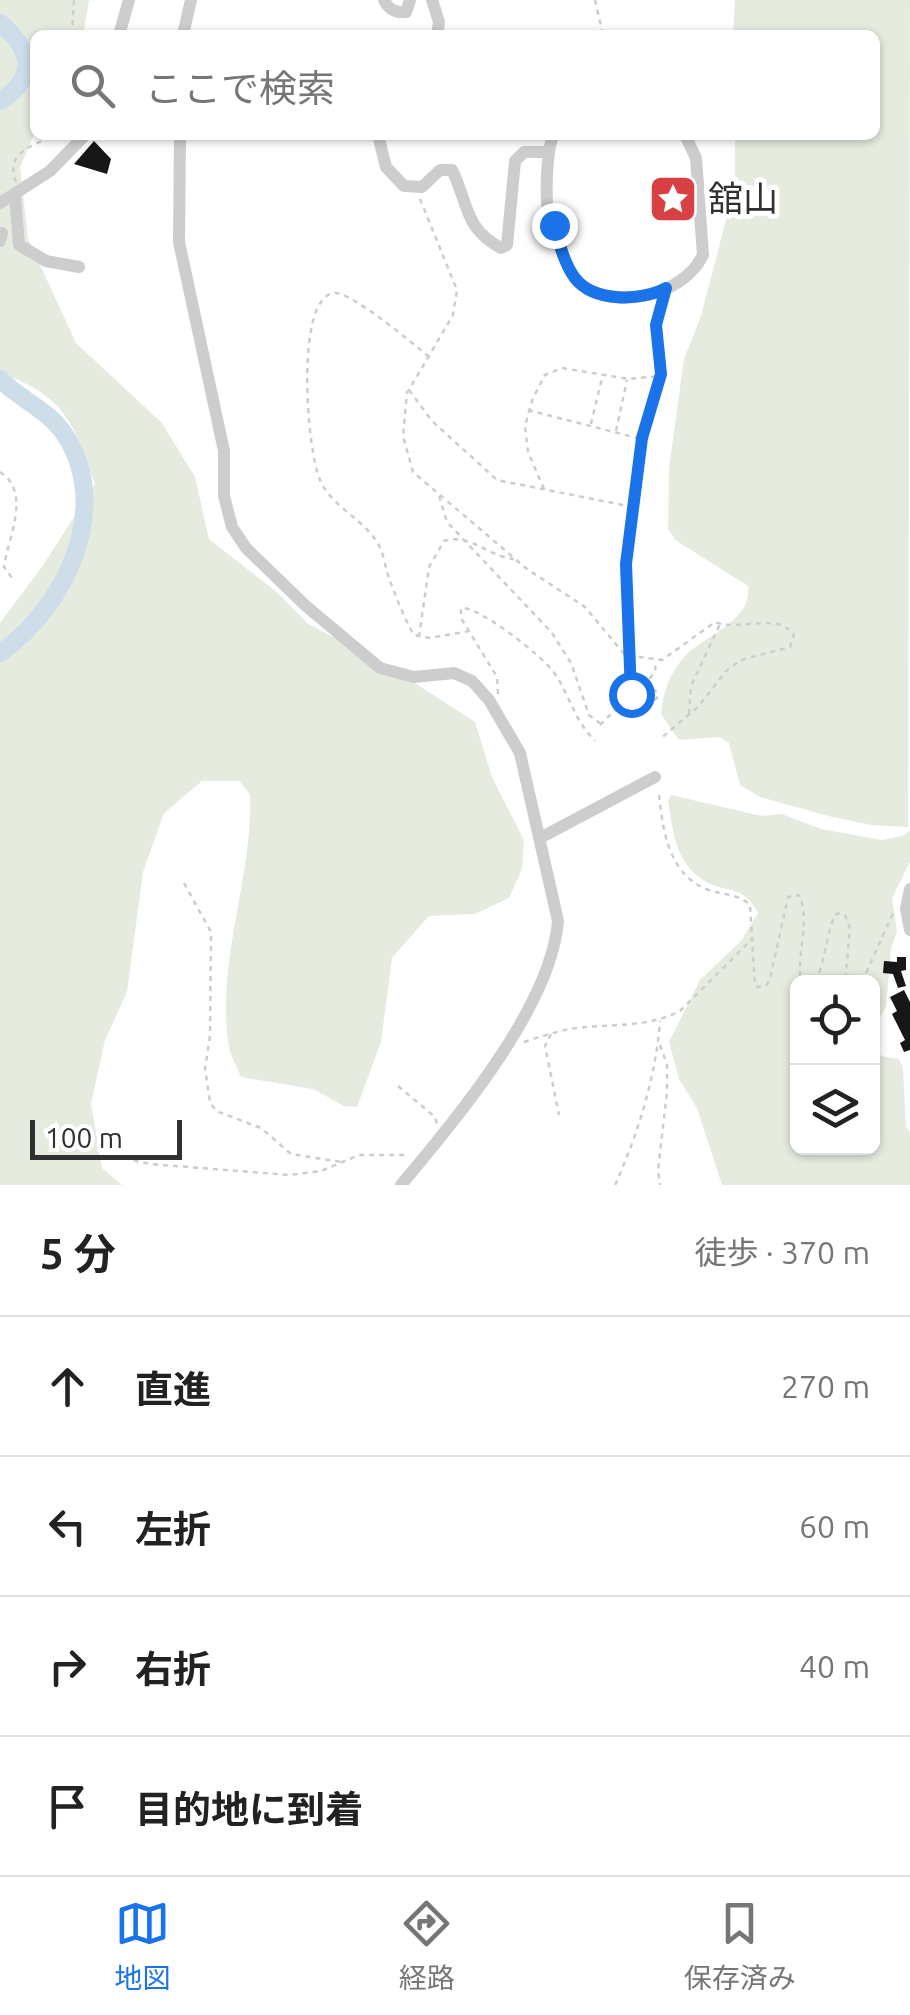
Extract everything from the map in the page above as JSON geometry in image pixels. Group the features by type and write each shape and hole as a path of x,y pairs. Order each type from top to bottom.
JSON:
{"street":[{"path":"121,30 130,0"},
{"path":"184,30 190,0"},
{"path":"384,0 400,13 406,12 410,0"},
{"path":"432,0 438,30"},
{"path":"0,204 50,171 80,140"},
{"path":"180,140 179,242 224,451 224,496 232,527 246,548 306,606 380,668 414,676 454,672 472,681 491,702 520,753 558,920 556,946 548,968 506,1042 437,1141 400,1185"},
{"path":"379,140 386,167 404,186 416,189 440,170 452,170 471,223 487,240 505,248 515,161 524,152 548,152"},
{"path":"552,140 548,152 548,206 576,280 600,293 644,297 666,288 698,265 703,255 696,158 687,140"},
{"path":"18,193 15,225 19,245 46,261 79,267"},
{"path":"1,236 15,225"},
{"path":"540,838 655,777"},
{"path":"910,889 906,909 910,930"}],"path":[{"path":"72,30 74,0"},
{"path":"595,0 602,30"},
{"path":"18,193 13,164 22,150 40,140"},
{"path":"416,189 457,290 453,315 410,390 403,436 413,472 516,559 563,596 584,607 625,656 657,660 668,657 710,624 736,628 780,623 794,635 794,642 786,649 752,654 726,671 689,715 660,739"},
{"path":"600,725 630,698 626,564 642,439 660,376 656,325 666,288"},
{"path":"429,357 348,296 330,293 316,306 308,424 318,478 333,500 375,538 409,626 419,636 442,637 470,631"},
{"path":"544,490 545,484 528,452 525,426 537,388 552,370 562,368 627,378 660,376"},
{"path":"591,426 603,373"},
{"path":"616,432 627,378"},
{"path":"410,390 432,422 503,483 635,508"},
{"path":"528,410 642,439"},
{"path":"0,472 11,482 17,501 4,567 13,579"},
{"path":"439,496 447,522 552,632 571,663 589,716 605,728"},
{"path":"419,636 429,567 444,541 465,540 516,559"},
{"path":"491,702 498,694 496,677 461,618 461,608 478,612 544,660 558,677 578,724 595,741"},
{"path":"689,715 691,686 720,624"},
{"path":"640,713 657,698 658,693 646,684 657,660"},
{"path":"659,795 667,849 699,886 750,905 755,985 762,988 770,979 785,904 788,897 799,895 804,908 800,975"},
{"path":"184,883 212,932 210,1036 204,1069 210,1102 216,1112 261,1128 277,1144 299,1157 341,1162"},
{"path":"865,975 898,900"},
{"path":"818,975 831,924 840,913 845,915 850,929 845,975"},
{"path":"506,1042 660,1019 680,1010 754,938"},
{"path":"616,1185 642,1112 659,1044 660,1019"},
{"path":"551,1034 545,1046 559,1115"},
{"path":"659,1044 667,1065 660,1185"},
{"path":"398,1086 435,1117 437,1141"},
{"path":"114,1156 150,1164 288,1175 321,1170 359,1155 425,1155"}],"shaded area":[{"path":"0,0 89,0 84,30 30,30 32,140 20,167 28,239 76,343 162,423 195,477 209,539 278,593 308,624 384,663 475,722 492,777 524,840 522,869 509,898 475,914 429,916 392,958 381,1042 357,1107 344,1106 313,1089 241,1077 231,1054 227,979 246,856 250,794 239,781 202,781 164,813 143,872 127,992 105,1040 91,1104 102,1168 122,1185 0,1185 0,623 44,564 95,484 73,429 54,402 0,373"},
{"path":"735,0 910,0 908,827 871,825 760,797 740,785 729,743 719,737 679,740 661,714 668,682 680,661 736,618 748,598 748,586 675,540 668,528 669,468 684,359 701,316 735,185 735,140 880,140 880,30 733,30"},
{"path":"671,795 762,816 782,814 821,829 882,840 910,831 910,862 892,898 897,931 891,949 886,1007 880,1018 880,975 790,975 790,1155 880,1155 880,1055 899,1059 903,1068 906,1127 910,1132 910,1185 722,1185 697,1108 679,1079 669,1042 700,980 741,941 758,913 739,893 700,878 685,861 676,842 668,801"}],"building":[{"path":"94,141 111,159 107,174 74,164"},
{"path":"897,957 906,957 906,970 901,971 906,986 898,988 893,974 883,973 884,961 897,962"},
{"path":"904,990 910,1002 910,1050 904,1052 900,1043 905,1040 892,1014 897,1011 890,997"}],"waterway":[{"path":"0,23 19,43 26,63 21,82 0,101"},
{"path":"0,379 50,418 65,435 79,463 84,494 83,524 62,583 23,634 0,653"}],"place":[{"name":"舘山","path":"673,199"}],"route":[{"path":"554,225 572,273 582,284 600,293 632,298 666,288 656,325 661,374 642,438 626,564 631,694"}]}
